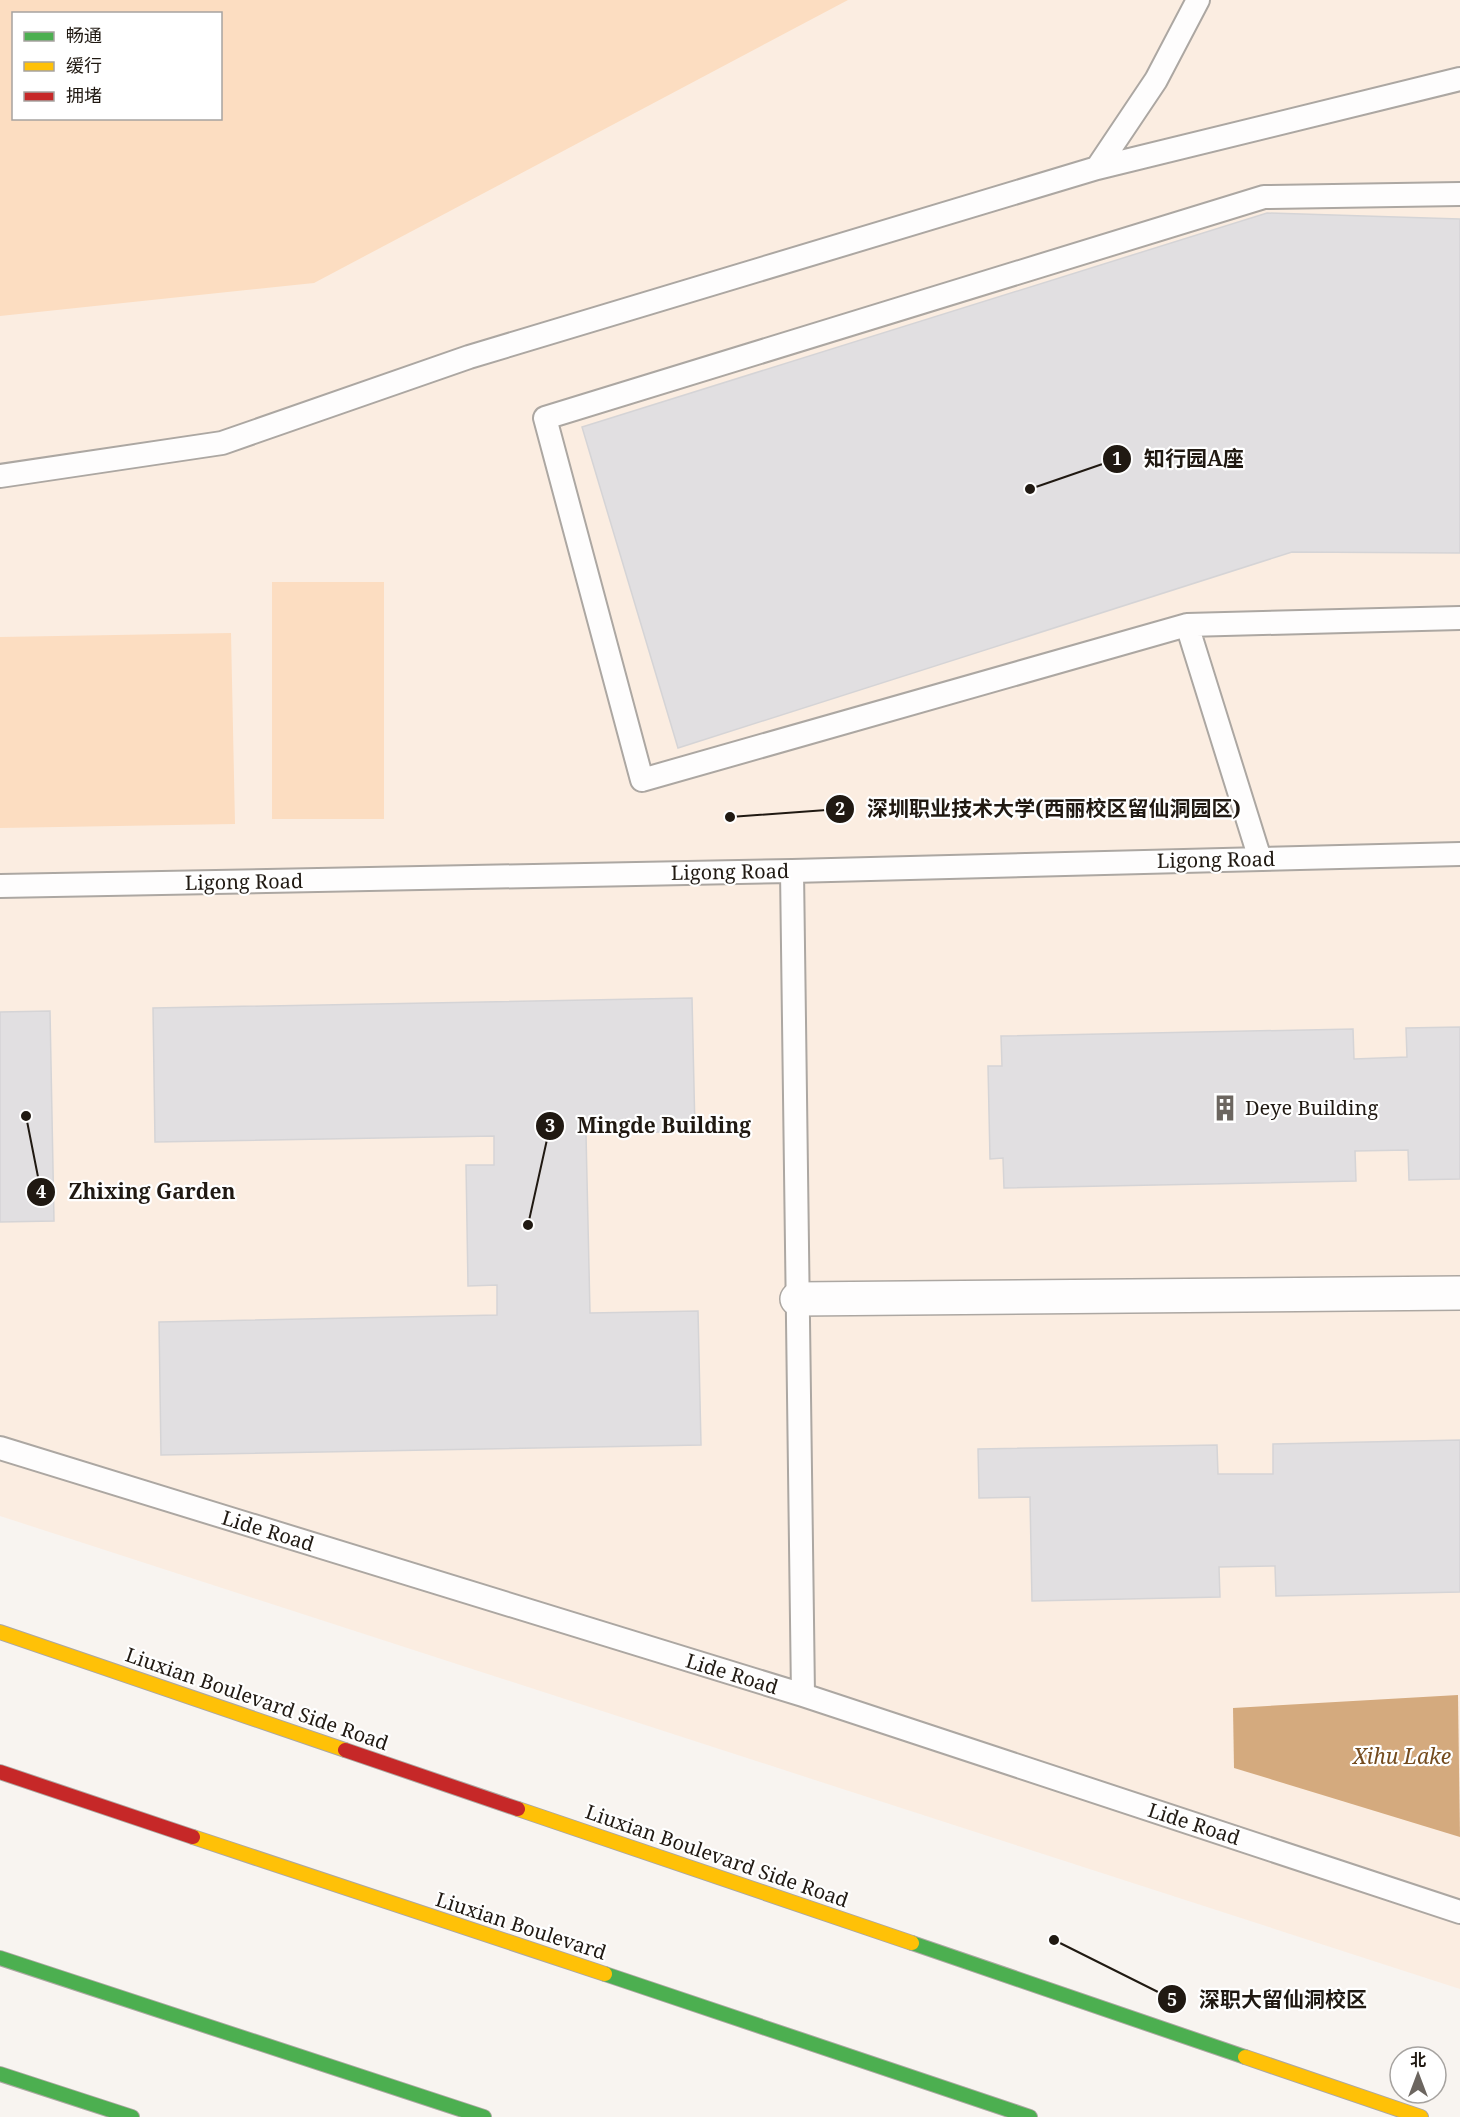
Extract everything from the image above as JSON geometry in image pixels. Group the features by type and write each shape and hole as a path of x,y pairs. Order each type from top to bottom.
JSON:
{"main road":[{"name":"Liuxian Boulevard Side Road","path":"0,1632 1421,2117"},
{"name":"Liuxian Boulevard","path":"0,1772 1030,2117"},
{"path":"0,1958 484,2117"},
{"path":"0,2074 132,2117"}],"street":[{"path":"797,1299 1460,1293"}],"lane":[{"path":"1098,168 1156,80 1198,0"},
{"path":"0,476 222,443 469,357 1098,168 1460,80"},
{"path":"1460,194 1264,197 545,418 642,780 1187,625 1460,618"},
{"path":"1187,625 1260,859"},
{"name":"Ligong Road","path":"0,886 792,871 1460,854"},
{"path":"792,871 803,1695"},
{"name":"Lide Road","path":"0,1448 803,1695 1460,1912"}],"shaded area":[{"path":"0,0 1460,0 1460,1989 0,1516"},
{"path":"0,0 848,0 314,283 0,316"},
{"path":"272,582 384,582 384,819 272,819"},
{"path":"231,633 235,824 0,828 0,637"}],"water":[{"name":"Xihu Lake","path":"1458,1695 1460,1837 1234,1768 1233,1708"}],"building":[{"path":"1267,213 1460,219 1460,553 1292,552 678,748 582,427"},
{"path":"692,998 695,1131 586,1134 590,1313 698,1311 701,1445 161,1455 159,1322 497,1315 497,1285 468,1286 466,1165 494,1165 494,1136 155,1142 153,1008"},
{"path":"50,1011 54,1221 0,1222 0,1012"},
{"name":"Deye Building","path":"1460,1027 1460,1179 1409,1180 1408,1150 1355,1151 1356,1181 1004,1188 1003,1158 990,1159 988,1066 1002,1066 1001,1036 1353,1029 1354,1059 1407,1057 1406,1028"},
{"path":"1460,1440 1460,1592 1276,1596 1275,1566 1219,1567 1220,1597 1032,1601 1030,1497 979,1498 978,1449 1217,1445 1218,1474 1273,1474 1273,1444"}],"traffic: fast":[{"path":"912,1943 1245,2057"},
{"path":"0,1958 484,2117"},
{"path":"605,1974 1030,2117"},
{"path":"0,2074 132,2117"}],"traffic: slow":[{"path":"0,1632 345,1750"},
{"path":"518,1809 912,1943"},
{"path":"193,1837 605,1974"},
{"path":"1245,2057 1421,2117"}],"traffic: jam":[{"path":"345,1750 518,1809"},
{"path":"0,1772 193,1837"}],"place":[{"name":"知行园A座","path":"1030,489"},
{"name":"深圳职业技术大学(西丽校区留仙洞园区)","path":"730,817"},
{"name":"Deye Building","path":"1225,1108"},
{"name":"Zhixing Garden","path":"26,1116"},
{"name":"Mingde Building","path":"528,1225"},
{"name":"深职大留仙洞校区","path":"1054,1940"}]}
